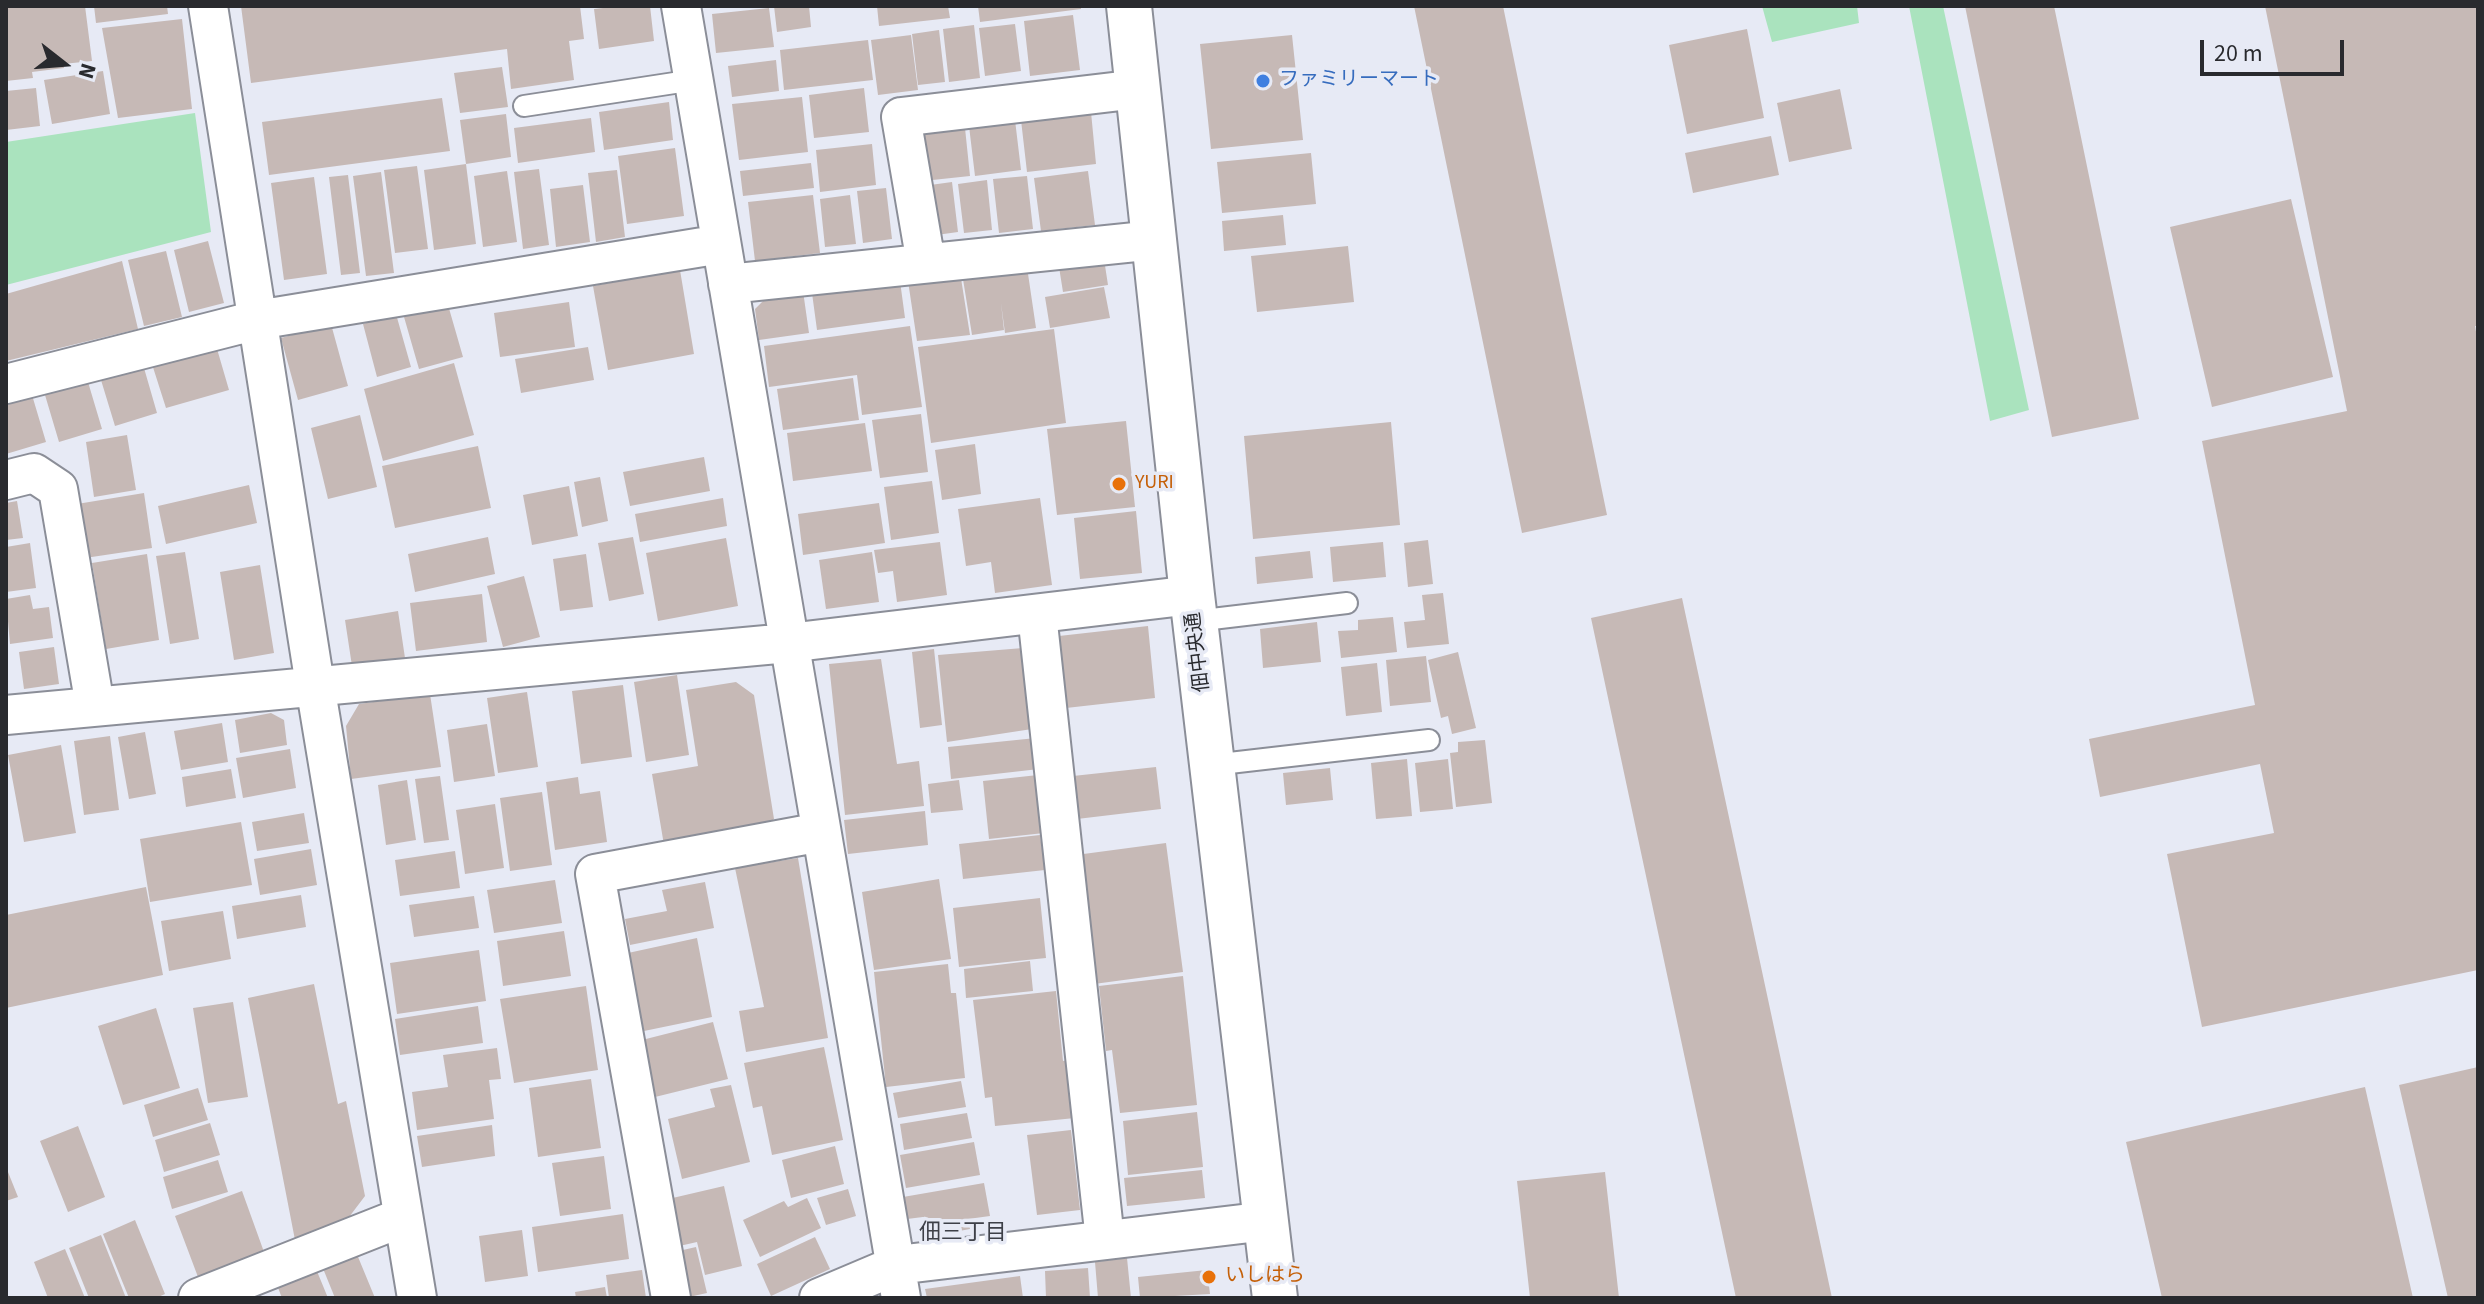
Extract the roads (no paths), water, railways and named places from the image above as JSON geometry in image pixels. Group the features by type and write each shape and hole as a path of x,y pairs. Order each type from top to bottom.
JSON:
{"street":[{"path":"208,6 315,685 417,1298"},
{"path":"681,6 899,1281"},
{"name":"佃中央通","path":"1129,6 1193,608 1275,1298"},
{"path":"926,263 901,117 1138,89"},
{"path":"728,284 1155,240"},
{"path":"6,384 257,320 721,244"},
{"path":"6,480 34,473 58,489 95,706"},
{"path":"6,715 788,643 1037,614 1193,608"},
{"path":"1037,614 1105,1240"},
{"path":"671,1298 595,874 821,832"},
{"path":"198,1298 403,1217"},
{"path":"819,1298 1105,1240 1267,1221"}],"lane":[{"path":"524,106 694,80"},
{"path":"1193,608 1347,603"},
{"path":"1212,765 1429,740"}],"place":[{"name":"ファミリーマート","path":"1263,81"},
{"name":"YURI","path":"1119,484"},
{"name":"いしはら","path":"1209,1277"}],"district":[{"name":"佃三丁目","path":"963,1234"}]}
